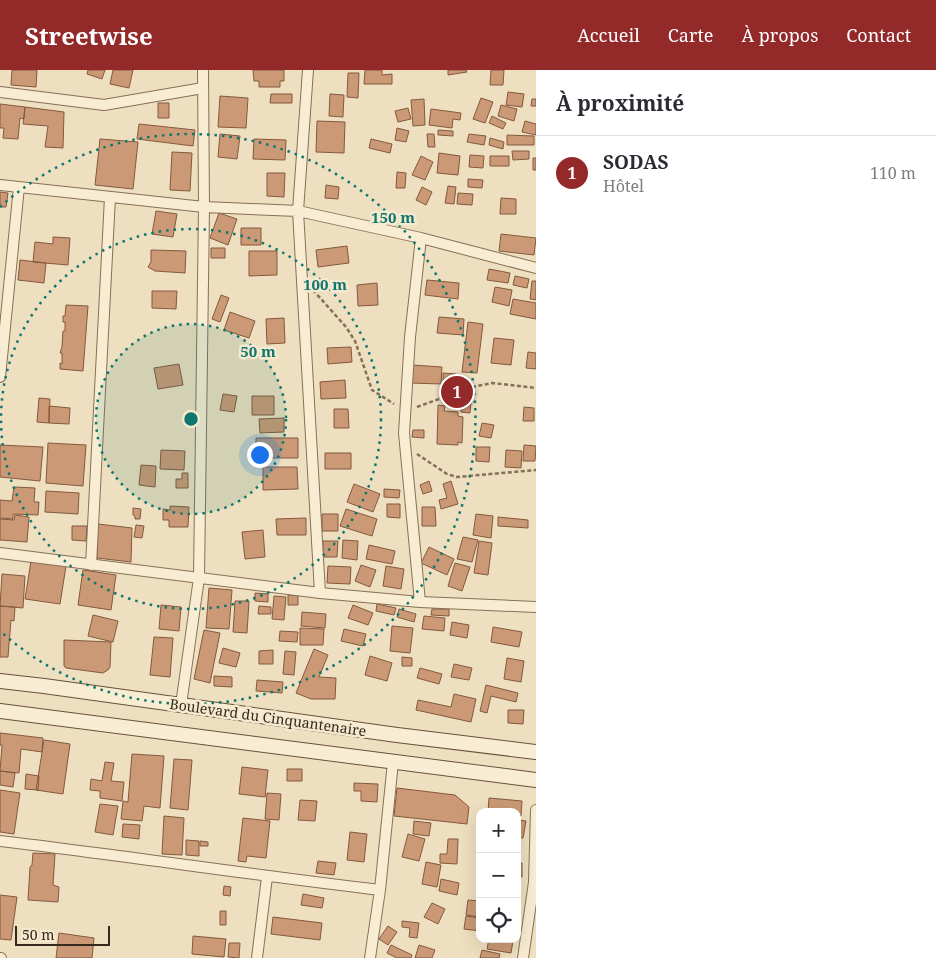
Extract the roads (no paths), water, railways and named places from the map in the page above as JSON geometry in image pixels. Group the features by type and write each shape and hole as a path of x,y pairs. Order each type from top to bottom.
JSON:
{"main road":[{"name":"Boulevard du Cinquantenaire","path":"0,681 536,752"},
{"name":"Boulevard du Cinquantenaire","path":"0,711 536,780"}],"street":[{"path":"181,704 200,578 204,207 203,70"},
{"path":"308,70 298,211 320,593"},
{"path":"0,92 104,105 202,88"},
{"path":"0,185 204,207 298,211 421,238 536,268"},
{"path":"0,377 19,187"},
{"path":"91,565 110,197"},
{"path":"420,602 405,442 410,337 421,238"},
{"path":"0,553 320,593 420,602 536,607"},
{"path":"370,958 380,890 393,762"},
{"path":"523,958 535,882 536,810"},
{"path":"0,841 266,877 380,890"},
{"path":"257,958 266,877"}],"place":[{"name":"SODAS","path":"457,392"}]}
